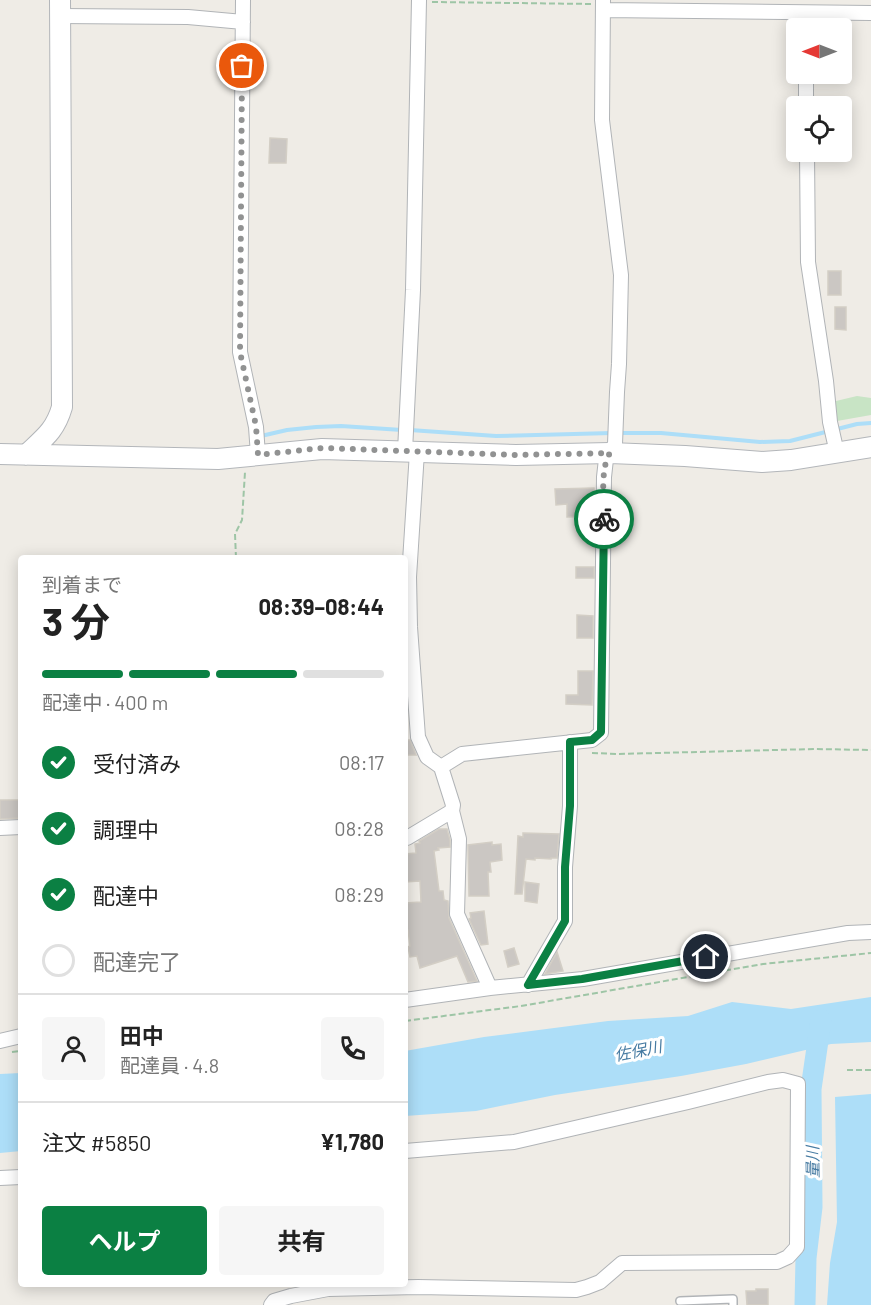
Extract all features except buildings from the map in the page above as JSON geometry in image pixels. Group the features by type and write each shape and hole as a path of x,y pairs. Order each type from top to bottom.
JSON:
{"street":[{"path":"243,0 240,352 256,426 250,456"},
{"path":"419,1 412,290 410,627 418,737 427,757 441,767 453,805 452,811 459,839 457,914 490,988"},
{"path":"441,767 462,754 592,740 601,732 604,477 606,459 615,444 621,276 602,120 603,5 801,13 871,13"},
{"path":"26,454 53,429 62,407 60,8 243,22"},
{"path":"801,13 801,18"},
{"path":"807,162 808,262 830,422 837,453"},
{"path":"0,454 218,459 322,448 516,455 610,453 675,455 762,462 791,460 871,447"},
{"path":"528,985 565,921 570,742"},
{"path":"408,837 452,811"},
{"path":"0,828 18,827"},
{"path":"408,1000 490,988 582,979 848,933 871,932"},
{"path":"0,1041 18,1037"},
{"path":"271,1305 274,1301 291,1296 328,1289 418,1287 576,1290 600,1282 622,1263 777,1262 788,1257 797,1247 798,1084 783,1080 514,1142 408,1151"},
{"path":"0,1178 18,1177"}],"lane":[{"path":"680,1301 733,1299 733,1305"}],"path":[{"path":"419,1 603,5"},
{"path":"236,555 235,534 242,520 245,467 250,456"},
{"path":"590,753 871,750"},
{"path":"408,1021 521,1006 763,964 871,952"},
{"path":"847,1070 871,1070"}],"green space":[{"path":"857,396 871,398 871,415 837,421 834,409 836,401"}],"water":[{"name":"佐保川","path":"871,997 871,1042 831,1044 746,1064 555,1095 476,1111 408,1116 408,1050 484,1037 608,1021 688,1016 732,1002 791,1009"},
{"path":"18,1073 18,1151 0,1153 0,1074"},
{"path":"871,1094 871,1305 827,1305 830,1263 837,1222 835,1097"}],"waterway":[{"path":"620,433 661,433 760,442 790,441 857,424 871,423"},
{"path":"261,436 316,427 341,426 402,430"},
{"path":"410,430 496,436 612,433"},
{"name":"量川","path":"805,1305 806,1258 812,1207 811,1089 821,1020"}],"way so far":[{"path":"242,66 240,352 256,426 258,455 322,448 516,455 610,453 606,459 604,477 604,519"}],"route":[{"path":"604,519 601,732 592,740 570,742 565,921 528,985 582,979 706,957"}]}
